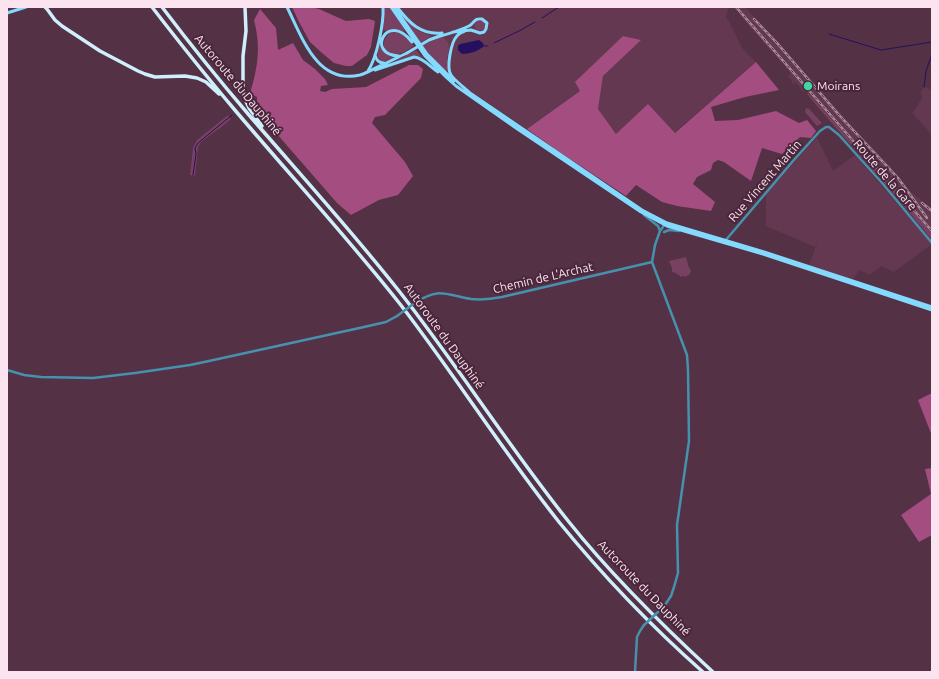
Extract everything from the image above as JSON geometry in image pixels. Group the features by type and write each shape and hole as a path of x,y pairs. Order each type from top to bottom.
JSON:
{"highway":[{"path":"45,7 55,20 62,26 100,51 138,71 155,77 185,76 197,78 209,85 233,108"},
{"name":"Autoroute du Dauphiné","path":"152,7 233,108 353,246 402,306 524,476 578,545 601,572 646,618 703,672"},
{"name":"Autoroute du Dauphiné","path":"162,7 213,72 363,246 438,342 524,464 570,524 637,599 677,639 714,672"},
{"path":"245,7 246,31 243,56 244,96 251,112 278,149"}],"main road":[{"path":"7,14 26,7"},
{"path":"287,7 315,59 323,67 332,72 346,76 358,75 414,57 420,58 469,94 641,212 689,233 724,241"},
{"path":"368,72 372,66 379,39 382,26 383,7"},
{"path":"391,7 425,56"},
{"path":"368,72 408,53 429,40 451,33 472,24 475,19 480,18 484,20 487,23 487,28 484,32 478,33 474,30 451,33 434,34 419,29 396,7"},
{"path":"396,7 427,54 448,76 469,94 642,210 666,224 724,241 932,308"},
{"path":"472,24 474,30"},
{"path":"401,56 392,56 384,50 382,40 388,32 396,30 404,34 447,78"},
{"path":"465,31 457,35 455,38 448,64 451,75 469,94"},
{"path":"375,55 379,62 386,63"}],"street":[{"name":"Route de la Gare","path":"820,131 826,127 829,127 839,135 883,184 932,243"},
{"name":"Rue Vincent Martin","path":"724,241 820,131"},
{"path":"641,212 663,230 689,233"},
{"path":"635,672 637,637 644,625 665,605 671,596 678,573 677,525 689,440 687,355 652,262 655,245 666,224"},
{"name":"Chemin de L'Archat","path":"7,370 24,375 41,377 93,378 190,365 386,322 398,316 416,302 437,293 453,294 479,299 502,297 652,262"}],"shaded area":[{"path":"292,7 310,7 319,9 346,21 369,19 375,21 371,47 367,55 352,66 334,63 310,42"},
{"path":"384,7 390,7 401,22 405,32 383,30"},
{"path":"396,7 729,7 726,17 742,48 756,62 674,133 616,134 598,109 603,76 640,40 623,36 580,91 527,129 455,81 431,56"},
{"path":"734,7 745,7 884,160 910,191 932,209 932,233 806,91 804,92 796,83 797,81 793,84 791,83 792,81 788,76 791,73"},
{"path":"260,9 276,28 278,50 293,43 303,60 325,79 328,85 321,86 320,91 325,92 332,89 366,87 409,65 418,65 423,69 421,78 385,115 375,117 372,123 405,162 413,176 398,195 379,200 351,215 337,203 257,111 257,97 250,94 258,57 254,20"},
{"path":"400,14 418,31 431,36 420,43"},
{"path":"478,20 482,20 484,21 484,29 478,30 475,27 475,23"},
{"path":"391,32 404,36 414,46 399,54 391,54 385,50 384,43 387,35"},
{"path":"623,36 641,40 603,76 598,109 616,134 648,104 675,133 756,62 779,90 745,97 711,107 715,121 738,120 776,111 799,123 807,120 816,131 811,138 800,137 782,154 762,148 751,181 724,162 718,160 713,163 711,170 697,177 693,184 715,202 711,211 677,206 662,202 636,185 626,196 527,129 580,91 575,82"},
{"path":"442,37 448,42 449,45 446,72 422,46"},
{"path":"479,40 484,46 477,51 462,54 458,50 458,46 460,44"},
{"path":"380,42 384,52 394,58 387,61 380,61 378,59 377,56"},
{"path":"416,50 424,59 420,57 412,57 391,64 392,63"},
{"path":"926,87 932,92 932,135 912,113 921,100 922,89"},
{"path":"808,93 932,233 932,240 807,94"},
{"path":"806,108 809,109 822,123 817,126 805,112"},
{"path":"228,115 231,119 201,142 198,147 195,176 190,175 193,148 197,140"},
{"path":"817,137 833,171 855,155 932,244 894,272 881,266 870,275 859,270 853,280 809,266 821,231 815,247 766,226 766,194"},
{"path":"686,257 691,270 690,274 685,277 681,277 672,272 669,261"},
{"path":"932,393 932,436 918,400"},
{"path":"932,468 932,535 919,542 901,515 931,494 925,469"}],"waterway":[{"path":"542,18 559,7"},
{"path":"494,43 535,22"},
{"path":"829,34 881,50 932,42"},
{"path":"924,87 926,71 932,54"},
{"path":"193,175 196,154 195,148 198,143 232,115"}],"railway":[{"path":"736,7 932,231"},
{"path":"754,19 777,43 839,115 898,178 927,218"},
{"path":"922,203 932,211"}],"place":[{"name":"Moirans","path":"808,86"}]}
